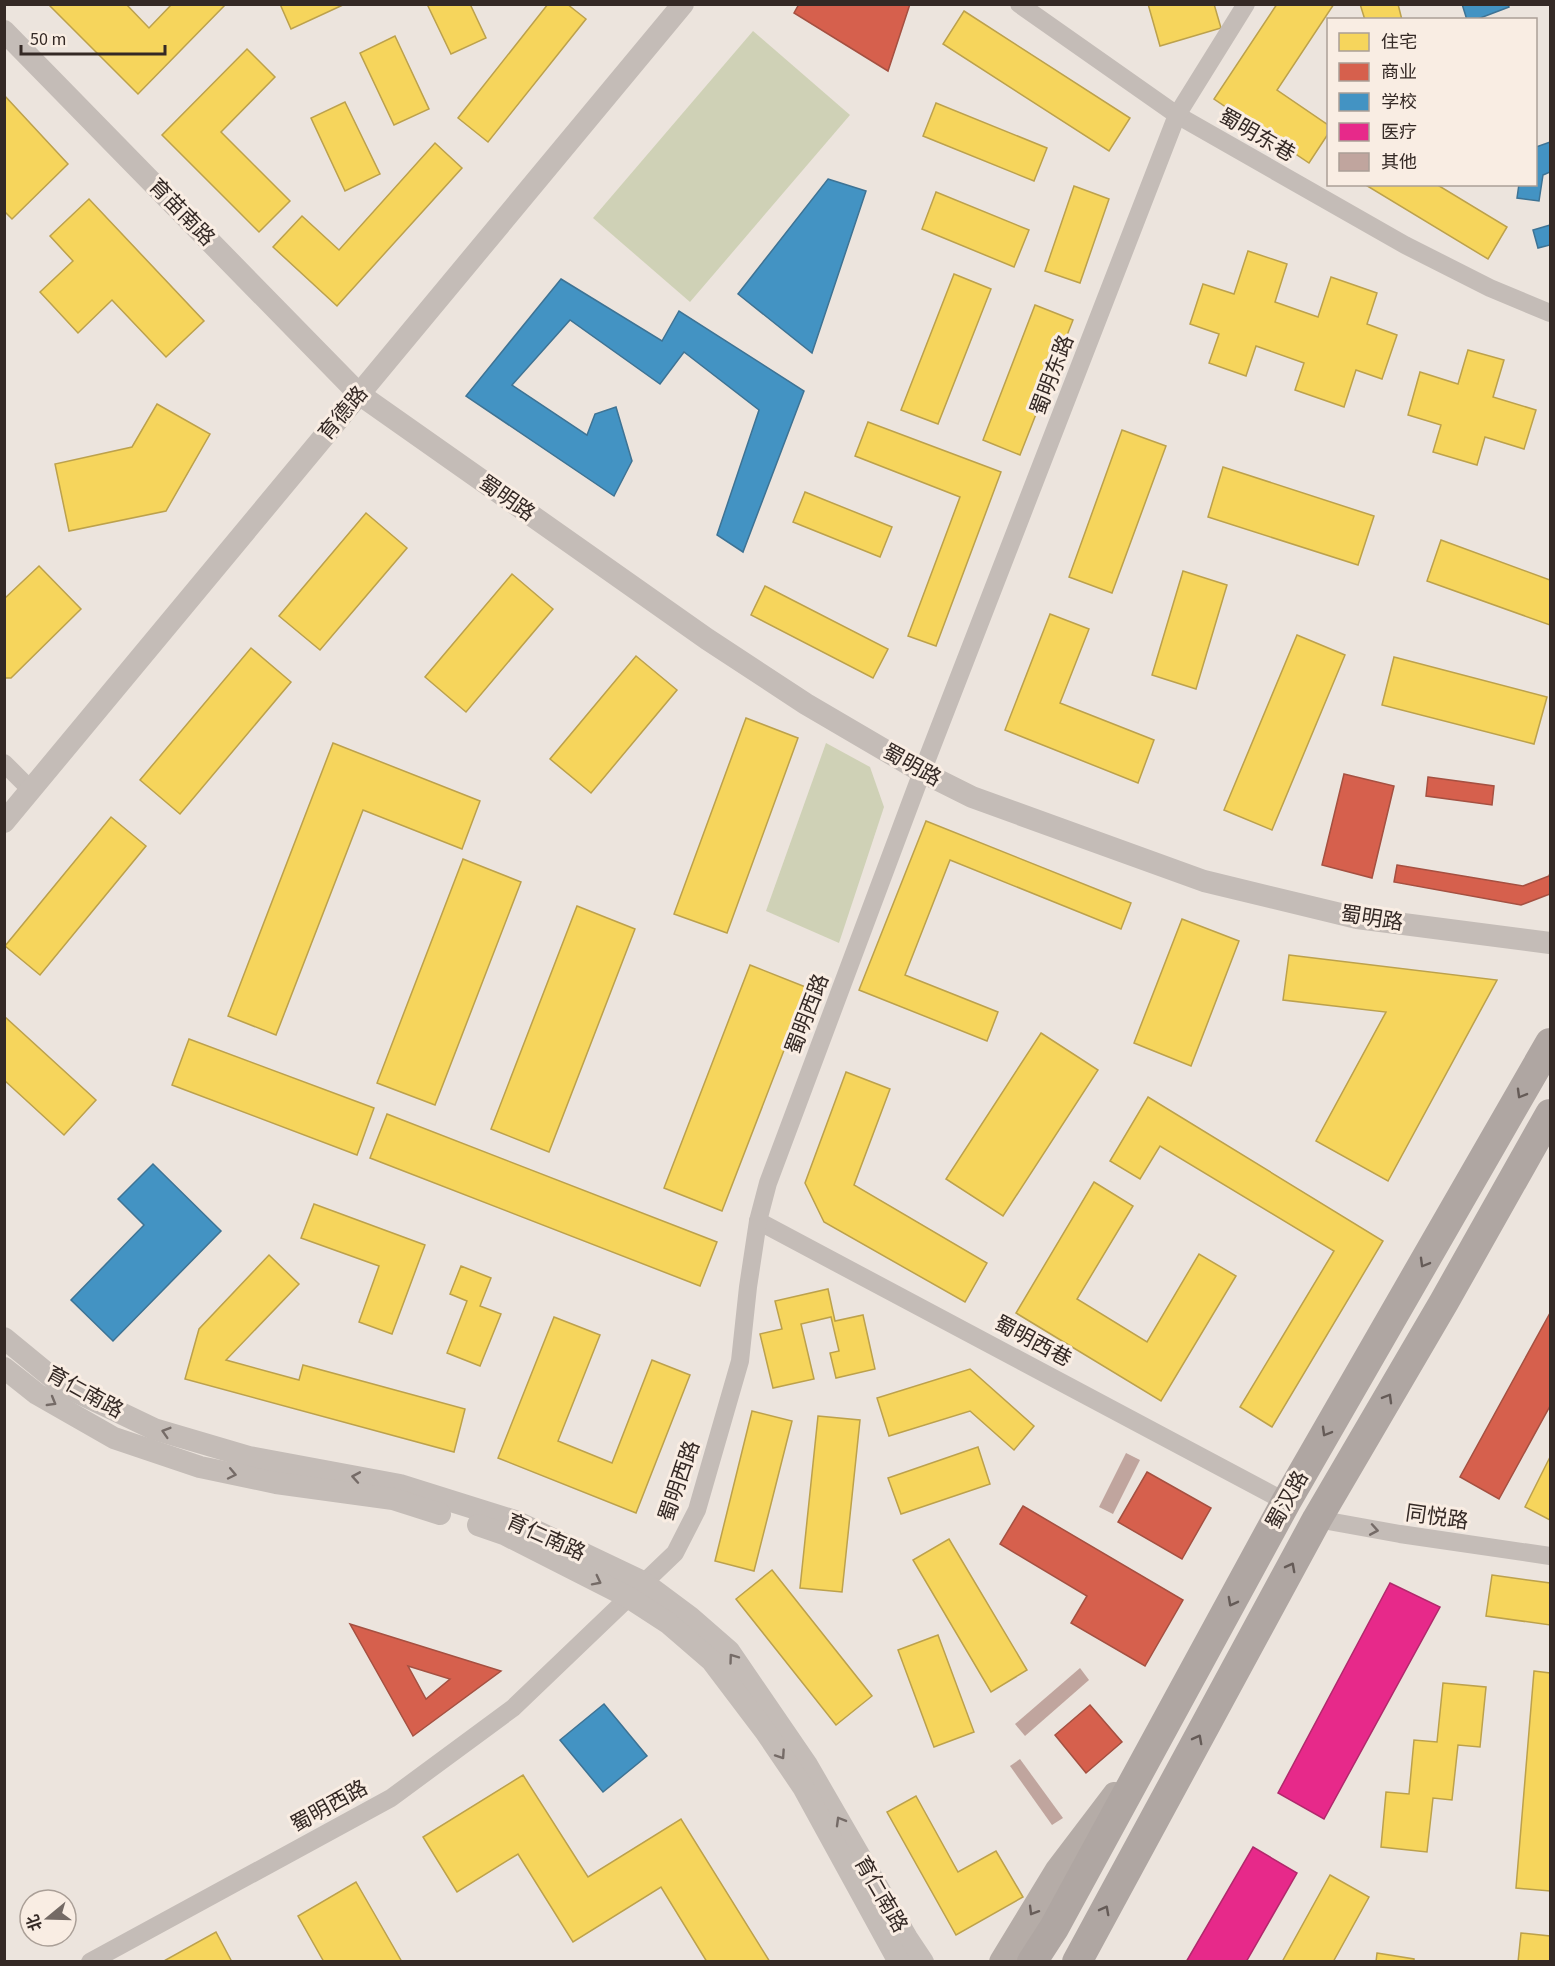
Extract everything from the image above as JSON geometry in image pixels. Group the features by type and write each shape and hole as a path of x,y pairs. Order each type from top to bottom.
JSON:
{"highway":[{"name":"蜀汉路","path":"1008,1960 1054,1928 1286,1502 1551,1043"},
{"name":"蜀汉路","path":"1077,1962 1317,1520 1551,1114"}],"street":[{"name":"育德路","path":"4,822 682,4"},
{"name":"蜀明东巷","path":"1019,4 1177,115 1405,245 1490,288 1551,313"},
{"name":"蜀明东路","path":"922,772 1177,115 1246,4"},
{"name":"育苗南路","path":"4,31 359,394"},
{"name":"蜀明路","path":"359,394 707,639 806,704 922,772 972,797 1204,881 1358,918 1551,943"},
{"path":"4,763 31,790"},
{"name":"蜀明西路","path":"90,1962 391,1798 513,1708 675,1553 697,1510 740,1361 758,1221 768,1183 922,772"},
{"name":"蜀明西巷","path":"758,1221 1286,1502"},
{"name":"育仁南路","path":"4,1338 60,1384 154,1429 249,1457 400,1485 515,1521 636,1590 690,1617 729,1650 807,1765 923,1962"},
{"path":"4,1368 37,1394 114,1438 200,1467 276,1483 393,1499 504,1534 636,1590 668,1623 712,1661 765,1731 803,1787 899,1962"},
{"name":"同悦路","path":"1317,1520 1551,1556"}],"green space":[{"path":"753,31 850,115 690,302 593,218"},
{"path":"826,743 870,767 884,807 839,943 766,911"}],"building: 住宅":[{"path":"48,4 126,4 149,28 172,4 226,4 138,94"},
{"path":"280,4 345,4 291,29"},
{"path":"427,4 470,4 486,38 451,54"},
{"path":"548,4 567,4 586,19 488,142 458,118"},
{"path":"1148,4 1214,4 1221,28 1160,46"},
{"path":"1277,4 1334,4 1277,90 1327,124 1327,136 1309,163 1214,99"},
{"path":"1360,4 1398,4 1402,18 1364,18"},
{"path":"964,11 1130,118 1109,151 943,44"},
{"path":"395,36 429,109 394,125 360,53"},
{"path":"247,49 275,77 221,132 290,201 259,232 162,135"},
{"path":"4,95 68,164 12,219 4,211"},
{"path":"345,102 380,174 345,191 311,118"},
{"path":"936,103 1047,148 1034,181 923,136"},
{"path":"435,143 462,168 337,306 273,247 302,216 339,250"},
{"path":"1074,186 1109,199 1080,283 1045,271"},
{"path":"1367,186 1439,186 1507,227 1488,259"},
{"path":"936,192 1029,230 1014,267 922,229"},
{"path":"89,199 204,321 166,357 112,300 78,333 40,292 73,261 50,236"},
{"path":"1248,251 1287,264 1275,302 1318,317 1331,277 1377,293 1367,324 1397,335 1382,379 1356,370 1344,407 1295,390 1304,363 1256,346 1246,376 1209,363 1219,334 1190,324 1203,284 1234,294"},
{"path":"954,274 991,289 938,424 901,410"},
{"path":"1035,305 1073,320 1020,455 983,440"},
{"path":"1468,350 1504,360 1493,397 1536,410 1524,449 1485,437 1477,465 1433,452 1441,425 1408,415 1420,372 1458,384"},
{"path":"157,404 210,434 166,511 69,531 55,464 132,447"},
{"path":"868,422 1001,472 936,646 908,636 960,497 855,456"},
{"path":"1122,430 1166,446 1112,593 1069,577"},
{"path":"1223,467 1374,516 1358,565 1208,517"},
{"path":"805,492 892,527 880,557 793,522"},
{"path":"366,513 407,548 320,650 279,616"},
{"path":"1441,540 1550,580 1550,625 1427,581"},
{"path":"39,566 81,609 11,678 4,678 4,599"},
{"path":"1183,571 1227,585 1196,689 1152,675"},
{"path":"512,574 553,609 466,712 425,677"},
{"path":"765,586 888,649 873,678 751,615"},
{"path":"1050,614 1089,629 1060,703 1154,740 1138,783 1005,730"},
{"path":"1297,635 1345,655 1272,830 1224,810"},
{"path":"251,648 291,682 180,814 140,780"},
{"path":"636,656 677,690 591,793 550,759"},
{"path":"1394,657 1547,697 1534,744 1382,705"},
{"path":"746,718 798,738 727,933 674,914"},
{"path":"333,743 480,801 462,849 363,810 276,1035 228,1016"},
{"path":"111,817 146,846 40,975 5,946"},
{"path":"926,821 1131,903 1121,929 950,860 905,975 998,1012 987,1041 859,990"},
{"path":"463,859 521,882 435,1105 377,1083"},
{"path":"577,906 635,929 549,1152 491,1129"},
{"path":"1182,919 1239,941 1191,1066 1134,1043"},
{"path":"1289,955 1497,980 1388,1181 1316,1141 1386,1012 1283,1000"},
{"path":"750,965 808,988 722,1211 664,1188"},
{"path":"4,1016 96,1100 64,1135 4,1080"},
{"path":"1041,1033 1098,1070 1003,1216 946,1179"},
{"path":"189,1039 374,1108 357,1155 172,1085"},
{"path":"846,1072 890,1089 854,1185 987,1263 965,1302 824,1222 805,1183"},
{"path":"1148,1097 1383,1241 1272,1427 1240,1407 1334,1251 1160,1146 1140,1179 1110,1161"},
{"path":"387,1114 717,1242 700,1286 370,1158"},
{"path":"1094,1182 1133,1206 1077,1299 1147,1342 1199,1254 1236,1276 1161,1401 1016,1313"},
{"path":"314,1204 425,1245 392,1334 359,1322 379,1266 301,1238"},
{"path":"269,1255 299,1284 226,1360 299,1380 303,1365 465,1409 454,1452 185,1379 199,1329"},
{"path":"461,1266 491,1278 480,1306 501,1314 480,1366 447,1353 467,1301 450,1294"},
{"path":"828,1289 835,1321 863,1315 875,1369 836,1378 830,1353 839,1351 831,1317 801,1324 814,1379 773,1388 760,1334 782,1329 775,1301"},
{"path":"554,1317 600,1335 558,1441 612,1463 652,1360 690,1375 636,1513 498,1458"},
{"path":"970,1369 1034,1426 1014,1450 970,1411 889,1436 877,1398"},
{"path":"752,1411 792,1421 754,1571 715,1561"},
{"path":"818,1416 860,1420 842,1592 800,1588"},
{"path":"978,1447 990,1484 901,1514 888,1478"},
{"path":"1550,1457 1550,1520 1525,1507"},
{"path":"949,1539 1027,1670 991,1692 913,1560"},
{"path":"772,1570 872,1696 836,1725 736,1599"},
{"path":"1492,1575 1550,1583 1550,1625 1486,1616"},
{"path":"938,1635 974,1732 934,1747 898,1650"},
{"path":"1534,1671 1550,1673 1550,1891 1516,1888"},
{"path":"1443,1683 1486,1687 1480,1747 1458,1745 1452,1800 1433,1798 1427,1852 1381,1847 1386,1792 1409,1794 1414,1740 1437,1742"},
{"path":"523,1775 588,1877 681,1819 770,1962 707,1962 661,1887 573,1942 518,1854 457,1892 423,1837"},
{"path":"916,1796 958,1872 996,1851 1023,1897 956,1935 887,1812"},
{"path":"1330,1875 1369,1897 1333,1962 1282,1962"},
{"path":"356,1882 402,1962 324,1962 298,1916"},
{"path":"216,1932 232,1962 162,1962"},
{"path":"1521,1933 1550,1936 1550,1962 1518,1962"},
{"path":"1377,1953 1414,1959 1414,1962 1376,1962"}],"building: 商业":[{"path":"799,4 910,4 888,71 794,13"},
{"path":"1344,774 1394,786 1372,878 1322,865"},
{"path":"1428,777 1494,786 1492,805 1426,796"},
{"path":"1397,865 1523,886 1549,876 1550,873 1550,894 1521,905 1394,882"},
{"path":"1550,1313 1550,1406 1499,1499 1460,1477"},
{"path":"1147,1472 1211,1508 1182,1559 1118,1522"},
{"path":"1023,1506 1183,1600 1145,1666 1071,1623 1087,1596 1000,1544"},
{"path":"350,1624 501,1671 413,1736","holes":["408,1666 450,1679 426,1699"]},
{"path":"1090,1705 1122,1742 1086,1773 1055,1735"}],"building: 学校":[{"path":"1462,4 1508,4 1509,7 1480,18 1466,18"},
{"path":"1550,142 1550,172 1543,175 1539,201 1517,198 1519,186 1537,186 1537,147"},
{"path":"828,179 866,191 812,353 738,294"},
{"path":"1550,225 1550,245 1538,248 1533,230"},
{"path":"561,279 662,341 679,311 804,391 743,552 717,535 759,410 684,352 660,384 570,320 512,385 587,435 595,414 616,407 632,461 614,496 466,396"},
{"path":"153,1164 221,1231 113,1341 71,1300 144,1225 118,1199"},
{"path":"604,1704 647,1756 603,1792 560,1740"}],"building: 医疗":[{"path":"1390,1583 1440,1607 1324,1819 1278,1793"},
{"path":"1253,1847 1297,1873 1246,1962 1186,1962"}],"building: 其他":[{"path":"1126,1453 1140,1460 1113,1514 1099,1507"},
{"path":"1080,1668 1089,1680 1025,1736 1015,1724"},
{"path":"1020,1759 1063,1818 1052,1825 1010,1766"}]}
